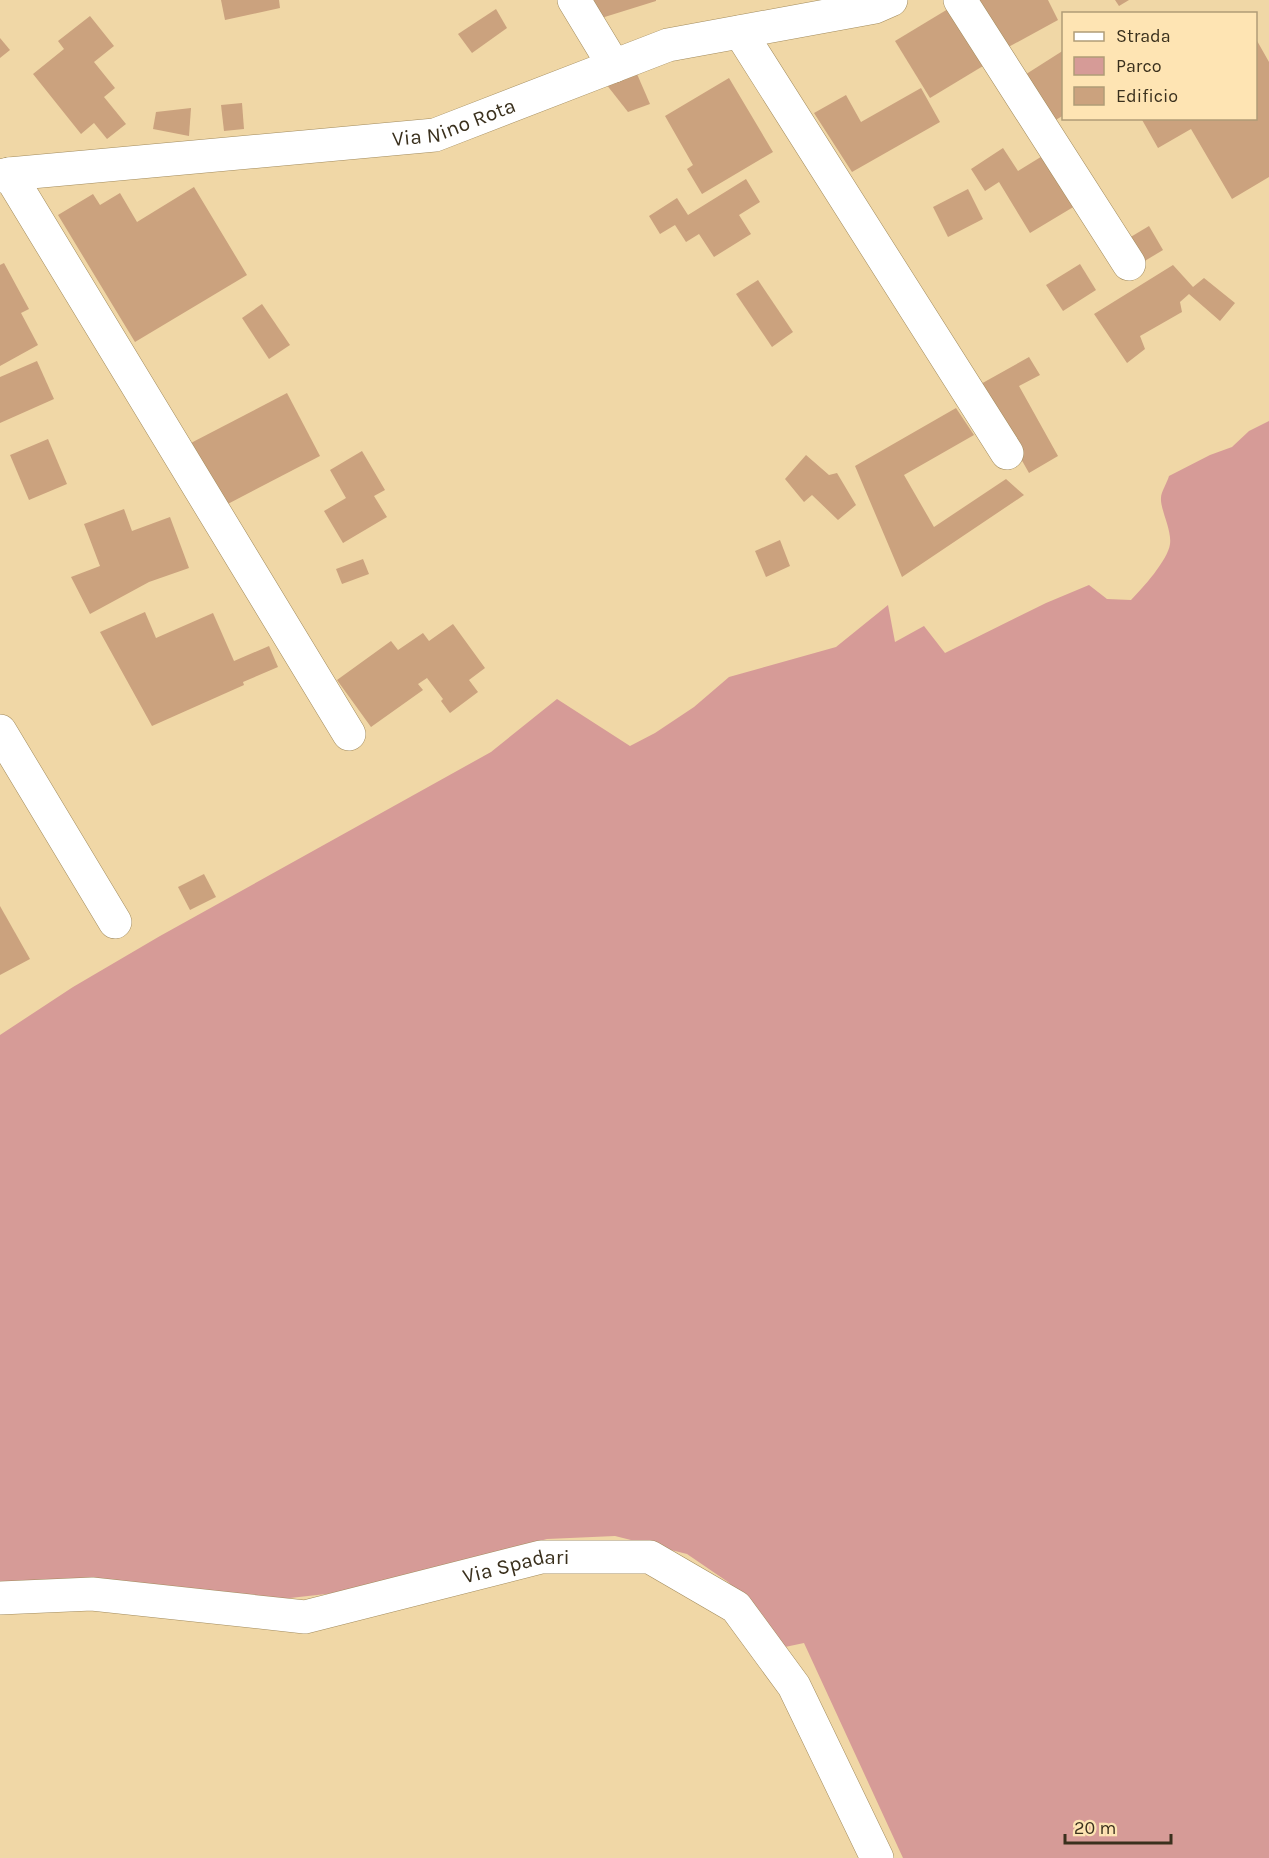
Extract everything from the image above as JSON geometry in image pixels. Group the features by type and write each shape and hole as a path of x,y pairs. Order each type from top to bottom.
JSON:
{"street":[{"path":"574,0 614,66"},
{"name":"Via Nino Rota","path":"5,175 435,135 668,45 875,7 891,0"},
{"path":"960,0 1129,264"},
{"path":"740,32 1007,453"},
{"path":"5,175 349,734"},
{"path":"0,730 114,922"},
{"name":"Via Spadari","path":"0,1598 92,1594 305,1617 541,1557 650,1557 736,1607 794,1686 877,1858"}],"green space":[{"path":"1269,421 1269,1858 903,1858 804,1643 785,1647 763,1617 728,1582 687,1554 615,1536 547,1539 344,1592 281,1599 0,1582 0,1035 73,987 160,936 491,752 557,699 630,746 655,733 694,707 729,677 836,647 888,605 895,642 924,626 945,653 1046,603 1089,585 1107,599 1131,600 1154,574 1168,551 1170,538 1161,498 1169,476 1210,455 1232,447 1249,431"}],"building":[{"path":"221,0 279,0 280,8 225,20"},
{"path":"588,0 656,0 656,1 595,20"},
{"path":"975,0 1048,0 1058,20 1003,50"},
{"path":"1115,0 1129,0 1119,6"},
{"path":"496,9 507,28 472,53 458,34"},
{"path":"948,9 983,66 930,98 895,41"},
{"path":"90,16 114,46 94,62 115,88 104,97 126,124 107,139 94,123 81,134 33,74 64,49 58,41"},
{"path":"0,38 10,50 0,58"},
{"path":"1257,41 1269,62 1269,177 1232,199 1191,129 1158,148 1142,120 1257,120"},
{"path":"1062,51 1062,116 1049,124 1020,78"},
{"path":"637,74 650,104 628,112 606,84"},
{"path":"729,78 773,152 702,194 687,169 693,165 665,116"},
{"path":"921,88 940,122 852,172 814,113 846,95 861,122"},
{"path":"242,103 244,129 224,131 221,105"},
{"path":"191,108 189,136 153,129 156,112"},
{"path":"1003,148 1018,171 1044,155 1075,206 1030,233 999,182 985,191 971,169"},
{"path":"746,179 760,202 739,215 751,234 714,257 699,234 686,242 675,225 660,234 649,216 677,198 688,215"},
{"path":"194,187 247,275 135,342 58,215 93,194 100,205 120,193 137,222"},
{"path":"968,189 983,219 948,237 933,207"},
{"path":"1149,226 1163,250 1138,265 1124,241"},
{"path":"4,263 29,309 21,313 38,345 0,366 0,265"},
{"path":"1080,264 1096,290 1063,311 1046,285"},
{"path":"1173,265 1193,287 1204,278 1235,303 1220,321 1189,294 1180,302 1182,312 1140,336 1145,349 1127,363 1094,314"},
{"path":"758,280 793,332 772,347 736,294"},
{"path":"262,304 290,345 269,359 242,318"},
{"path":"1029,357 1040,375 1019,386 1058,456 1029,473 979,385"},
{"path":"37,361 54,399 0,423 0,377"},
{"path":"287,393 320,456 222,507 189,444"},
{"path":"956,408 974,435 904,475 934,527 1006,479 1024,495 902,577 855,466"},
{"path":"48,439 67,484 29,500 10,455"},
{"path":"362,451 385,490 374,496 387,517 343,543 324,511 346,498 330,470"},
{"path":"806,455 829,475 837,473 856,505 838,520 812,495 804,502 785,479"},
{"path":"124,509 132,531 170,517 189,568 149,582 90,614 71,577 100,566 84,524"},
{"path":"780,540 790,566 766,577 755,551"},
{"path":"363,559 369,574 342,584 336,569"},
{"path":"145,612 156,638 213,613 234,661 269,646 278,667 243,682 244,685 152,726 100,632"},
{"path":"453,624 485,668 469,680 478,692 450,713 441,701 443,699 427,678 418,684 423,690 371,727 337,680 391,641 398,650 423,633 429,641"},
{"path":"204,874 216,897 190,910 178,887"},
{"path":"0,906 30,959 0,975"}]}
